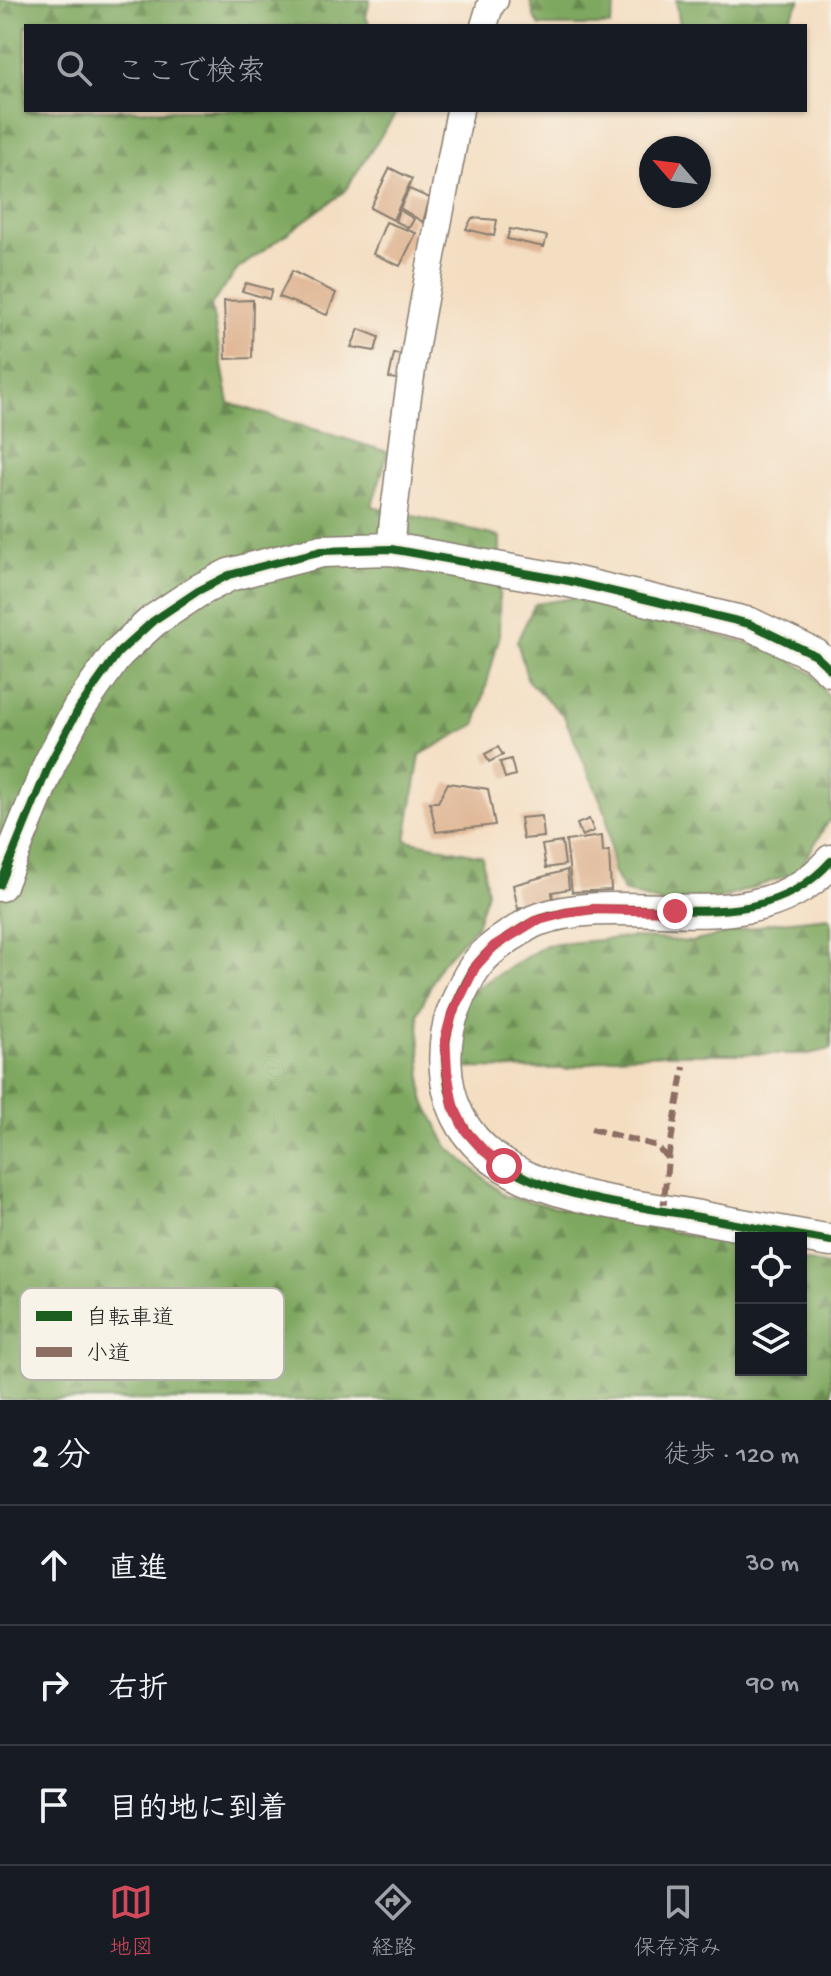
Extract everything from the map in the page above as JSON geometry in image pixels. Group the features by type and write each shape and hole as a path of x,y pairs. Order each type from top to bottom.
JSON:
{"street":[{"path":"485,24 495,0"},
{"path":"391,549 405,409 460,112"},
{"path":"0,885 50,763 79,708 118,653 153,621 229,575 322,551 391,549 569,581 750,624 815,655 831,670"},
{"path":"831,861 820,874 793,890 768,902 741,908 709,911 593,909 535,921 494,946 475,967 452,1014 445,1040 453,1106 465,1130 483,1150 504,1166 563,1191 605,1201 831,1241"}],"green space":[{"path":"0,0 370,0 366,17 369,24 24,24 24,112 397,112 344,192 238,269 211,305 229,403 388,452 372,506 500,537 499,638 476,724 420,755 406,840 482,856 487,892 476,926 440,965 418,1013 423,1098 448,1147 505,1196 735,1245 735,1376 807,1376 807,1260 831,1266 831,1400 0,1400"},
{"path":"530,0 617,0 611,24 539,24"},
{"path":"676,0 800,0 786,24 680,24"},
{"path":"573,598 774,650 813,674 831,701 831,817 798,872 724,898 664,904 624,892 613,871 606,813 564,716 528,681 517,641 535,604"},
{"path":"828,917 831,921 831,1049 809,1054 615,1057 568,1069 459,1068 445,1034 471,991 546,945 632,937 691,942 772,923"}],"building":[{"path":"390,168 412,179 393,220 370,208"},
{"path":"409,189 430,198 423,222 400,208"},
{"path":"399,210 414,219 409,228 395,221"},
{"path":"472,218 497,220 494,236 466,229"},
{"path":"386,222 416,233 400,266 373,254"},
{"path":"510,229 547,236 544,247 507,239"},
{"path":"292,271 336,293 327,315 279,297"},
{"path":"246,283 272,290 269,299 242,291"},
{"path":"253,300 252,358 226,359 224,301"},
{"path":"359,329 379,337 375,351 351,347"},
{"path":"394,354 409,355 406,380 389,378"},
{"path":"498,747 503,755 489,762 485,754"},
{"path":"511,759 515,775 505,778 500,762"},
{"path":"448,783 488,789 495,825 436,832 430,802 438,802"},
{"path":"542,816 544,837 523,839 520,818"},
{"path":"589,819 594,831 582,836 577,824"},
{"path":"602,836 603,852 609,851 611,890 572,892 566,841"},
{"path":"562,842 565,865 546,868 542,845"},
{"path":"567,870 569,889 552,892 553,899 518,909 513,885"}],"marked path":[{"path":"668,1159 684,1067"},
{"path":"591,1129 657,1146 668,1159 663,1211"}],"cycle path":[{"path":"0,885 50,763 79,708 118,653 153,621 198,591 229,575 266,565 322,551 391,549 569,581 750,624 815,655 831,670"},
{"path":"831,861 800,887 766,903 691,911 574,911 530,923 492,949 472,971 451,1018 445,1060 453,1103 476,1142 499,1163 528,1178 592,1199 831,1241"}],"route":[{"path":"504,1166 483,1150 465,1130 453,1106 447,1071 445,1040 452,1014 475,967 494,946 535,921 593,909 675,911"}]}
